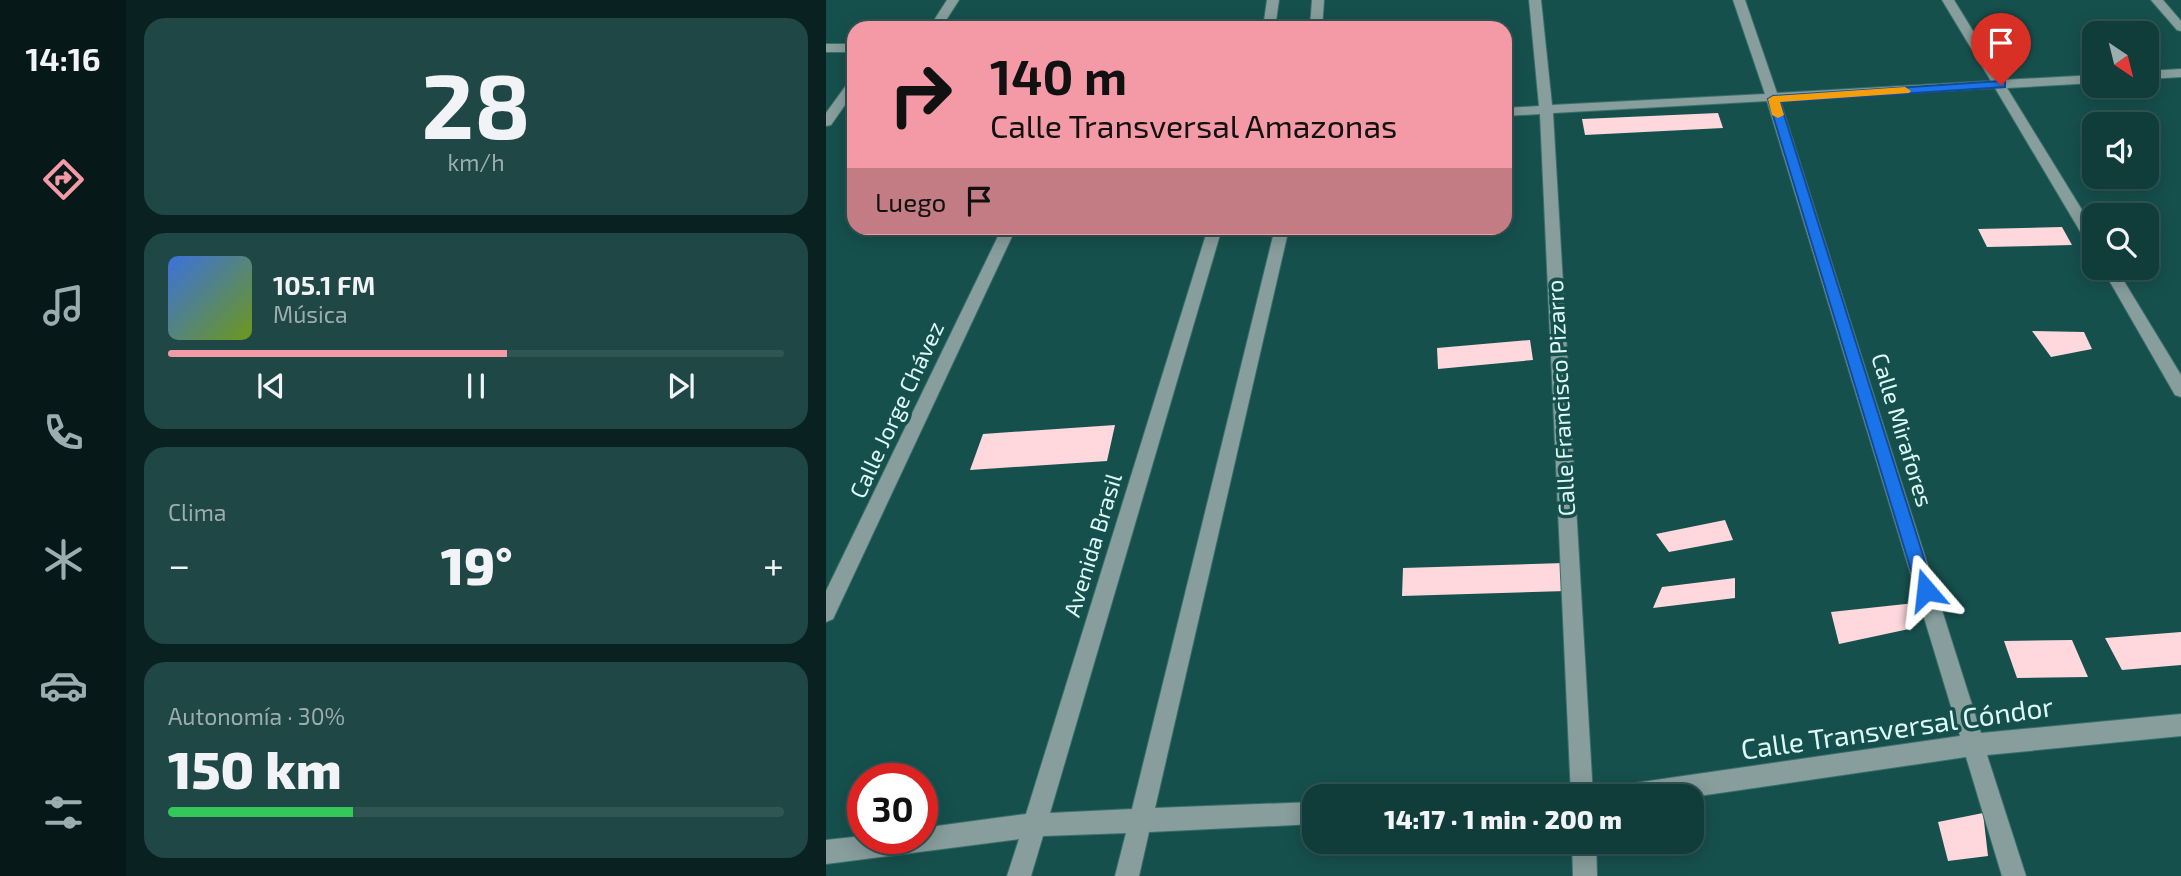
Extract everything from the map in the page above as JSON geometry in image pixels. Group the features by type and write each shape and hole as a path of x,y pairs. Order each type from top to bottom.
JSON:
{"street":[{"path":"939,21 953,0"},
{"path":"1270,21 1273,0"},
{"path":"1316,21 1318,0"},
{"name":"Calle Francisco Pizarro","path":"1535,0 1546,110 1581,784"},
{"name":"Calle Mirafores","path":"1740,0 2014,876"},
{"path":"1948,0 2082,222"},
{"path":"2157,0 2181,28"},
{"path":"826,48 847,48"},
{"path":"2160,74 2181,73"},
{"path":"1512,112 2082,80"},
{"path":"826,121 847,92"},
{"name":"Calle Jorge Chávez","path":"826,612 1006,235"},
{"name":"Avenida Brasil","path":"1019,876 1213,235"},
{"path":"1127,876 1280,235"},
{"path":"2116,280 2181,390"},
{"name":"Calle Transversal Cóndor","path":"1704,784 1973,745 2181,724"},
{"path":"826,852 1034,825 1302,813"},
{"path":"1584,854 1585,876"}],"building":[{"path":"1718,113 1723,128 1585,135 1582,119"},
{"path":"2062,227 2072,245 1987,247 1978,229"},
{"path":"2032,331 2084,332 2092,349 2051,357"},
{"path":"1530,340 1533,360 1438,369 1437,348"},
{"path":"1115,425 1107,461 970,470 983,434"},
{"path":"1725,520 1733,540 1669,552 1656,534"},
{"path":"1564,563 1566,591 1402,596 1403,568"},
{"path":"1735,578 1735,598 1653,608 1662,587"},
{"path":"1915,603 1909,629 1839,644 1831,612"},
{"path":"2181,632 2181,665 2122,670 2105,638"},
{"path":"2072,640 2088,677 2017,678 2004,641"},
{"path":"1983,813 1988,856 1948,861 1938,822"}],"slow traffic":[{"path":"1778,115 1773,99 1905,91"}],"route":[{"path":"1926,590 1773,99 2001,85"}]}
